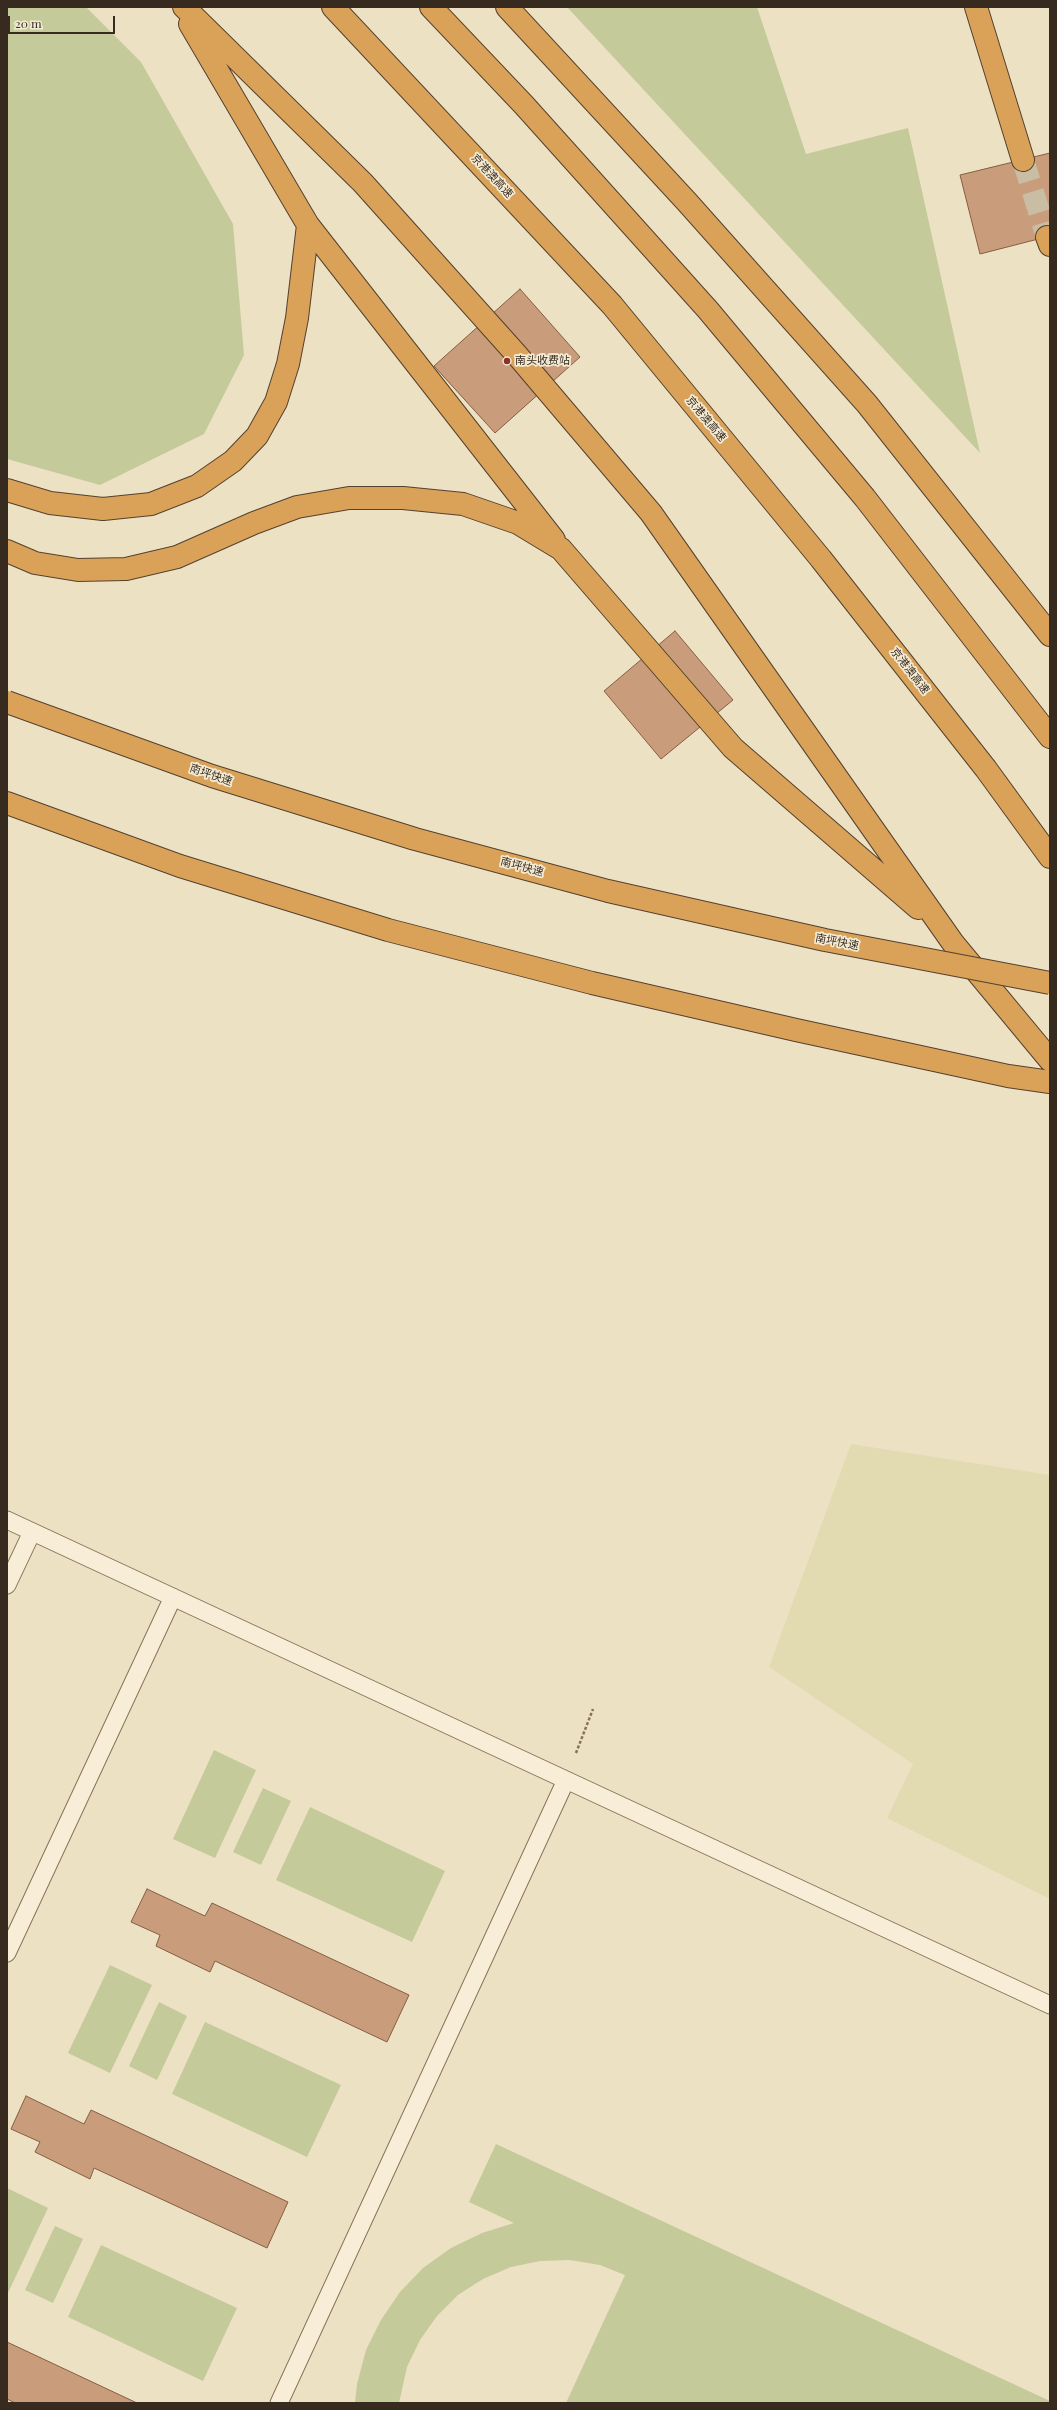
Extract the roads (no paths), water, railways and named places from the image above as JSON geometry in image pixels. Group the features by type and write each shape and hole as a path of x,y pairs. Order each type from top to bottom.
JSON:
{"highway":[{"path":"180,7 308,225 561,549 733,748 777,788 909,899 953,942"},
{"path":"184,7 362,184 517,355 651,513 953,942 1050,1060"},
{"name":"京港澳高速","path":"333,7 612,305 821,559 986,769 1050,857"},
{"path":"431,7 524,105 708,310 865,498 1050,737"},
{"path":"507,7 687,202 867,404 1050,635"},
{"path":"976,7 1023,160"},
{"path":"7,490 50,503 103,509 150,504 197,486 233,461 257,436 276,402 288,364 297,318 308,225"},
{"path":"7,551 35,563 78,570 126,569 176,557 254,523 297,507 349,498 395,498 463,504 518,523 561,549"},
{"name":"南坪快速","path":"7,702 212,776 415,838 608,891 825,940 1050,982"},
{"path":"7,803 180,866 388,930 592,983 796,1030 1008,1076 1050,1082"}],"lane":[{"path":"7,1520 1050,2005"},
{"path":"7,1585 32,1532"},
{"path":"7,1953 173,1597"},
{"path":"278,2403 566,1780"}],"tunnel":[{"path":"1023,160 1047,237"}],"place":[{"name":"南头收费站","path":"507,361"}]}
